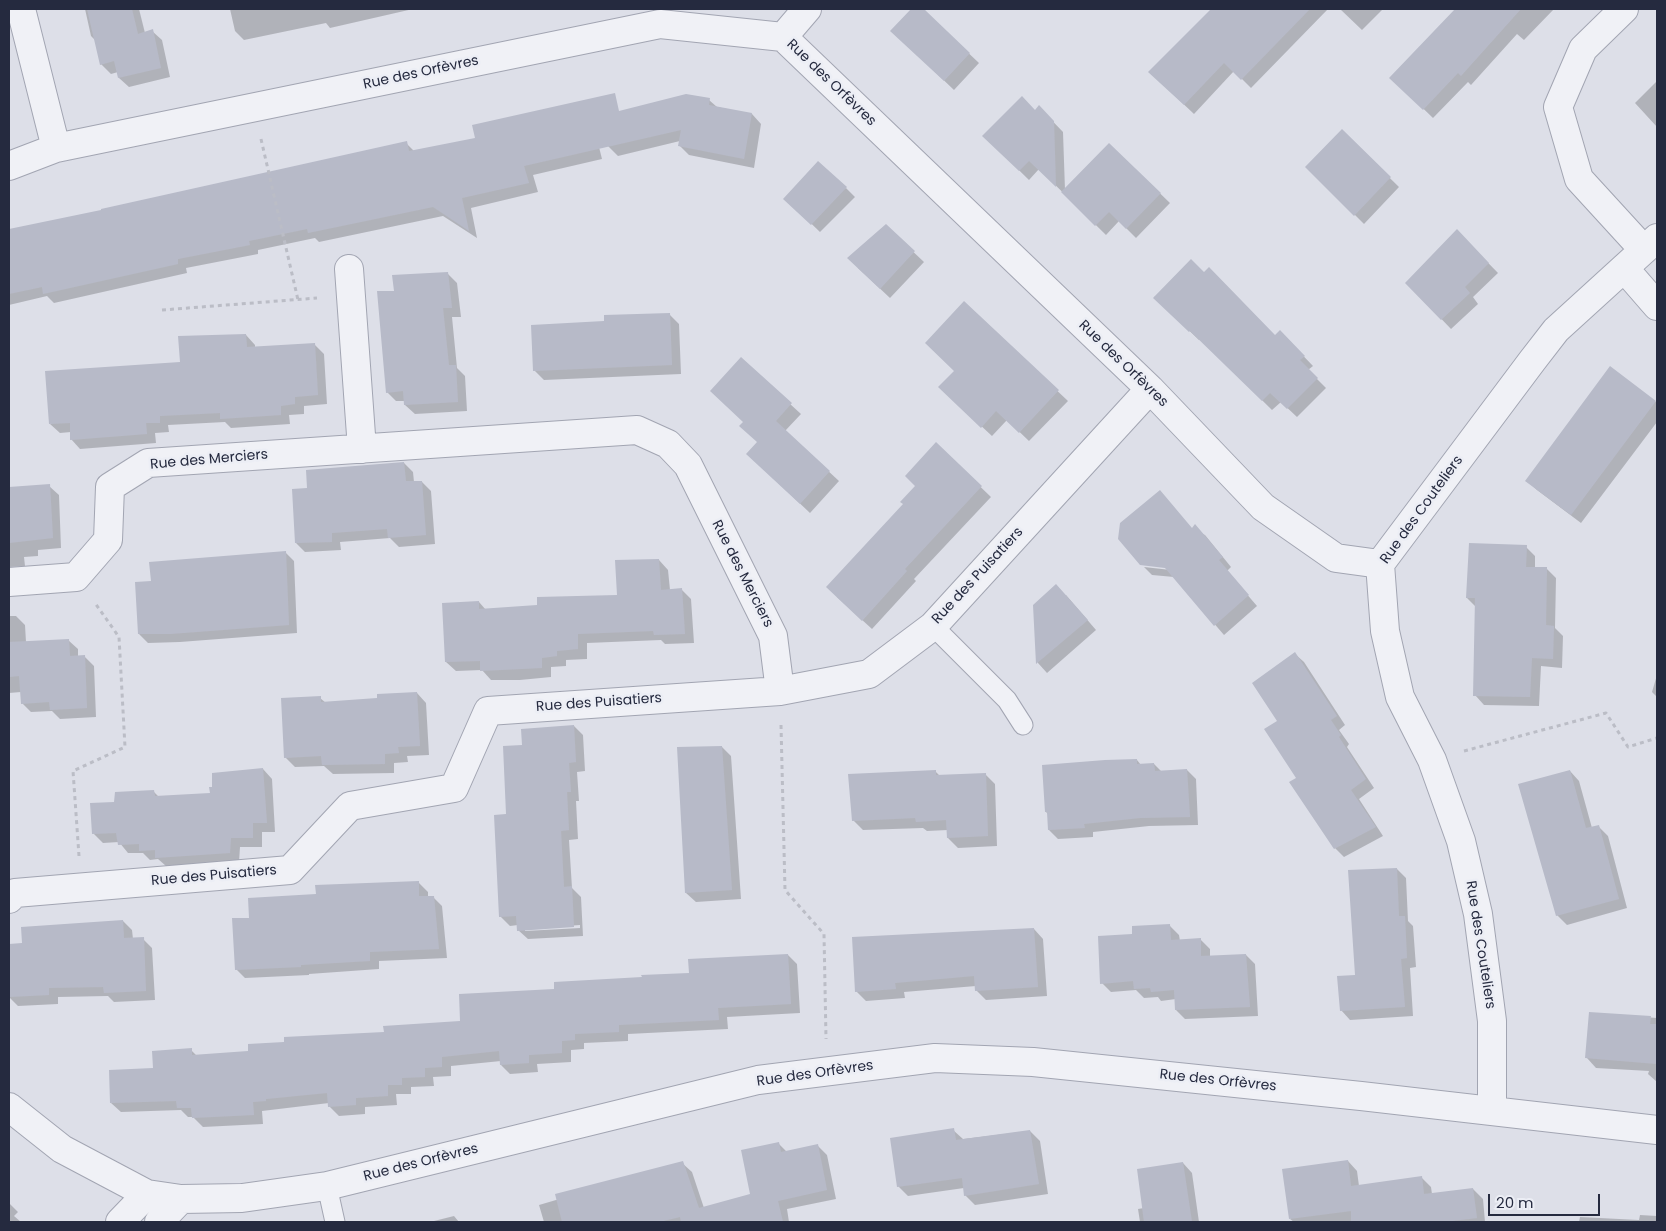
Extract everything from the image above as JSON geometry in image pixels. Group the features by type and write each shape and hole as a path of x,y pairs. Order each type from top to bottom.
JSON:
{"street":[{"path":"21,9 56,148"},
{"path":"783,37 807,9"},
{"path":"1624,9 1583,49 1558,107 1579,179 1651,244"},
{"name":"Rue des Orfèvres","path":"9,166 56,148 660,24 783,37 1150,390 1263,507 1336,558 1380,564"},
{"name":"Rue des Couteliers","path":"1492,1111 1492,1021 1478,914 1461,841 1432,760 1400,697 1385,631 1380,564 1556,330 1651,244"},
{"path":"1624,268 1657,306"},
{"path":"349,269 362,449"},
{"name":"Rue des Puisatiers","path":"9,899 15,893 81,886 290,870 350,806 454,788 488,710 780,691 870,674 933,626 1150,390"},
{"name":"Rue des Merciers","path":"76,576 108,540 110,487 148,463 637,430 668,444 688,465 773,636 780,691"},
{"path":"9,582 76,576"},
{"name":"Rue des Orfèvres","path":"9,1107 62,1149 147,1194 181,1199 242,1198 327,1186 758,1080 935,1058 1033,1062 1351,1095 1657,1130"},
{"path":"120,1222 147,1194"},
{"path":"159,1222 181,1199"}],"lane":[{"path":"933,626 1007,700 1023,725"},
{"path":"327,1186 335,1222"}],"path":[{"path":"254,107 298,300"},
{"path":"162,310 350,296"},
{"path":"76,576 119,637 125,747 73,771 81,886"},
{"path":"780,691 785,890 824,934 826,1072"},
{"path":"1432,760 1606,713 1628,747 1657,738"}],"building":[{"path":"87,9 132,9 138,34 153,29 161,68 118,78 114,61 100,65"},
{"path":"911,9 924,9 970,53 944,81 890,31"},
{"path":"1211,9 1310,9 1241,80 1224,63 1184,105 1148,72"},
{"path":"1455,9 1521,9 1461,76 1458,73 1423,110 1389,78"},
{"path":"615,93 619,111 686,94 710,98 709,105 752,113 744,159 678,146 681,130 524,166 529,183 462,198 469,231 433,207 308,233 307,229 249,241 250,245 178,259 178,264 43,294 42,287 9,294 9,229 407,141 409,151 475,138 472,125"},
{"path":"1022,96 1035,110 1039,105 1054,121 1056,187 1029,161 1019,171 982,136"},
{"path":"1342,129 1391,177 1354,216 1305,167"},
{"path":"1109,143 1161,193 1126,229 1109,212 1095,226 1061,192"},
{"path":"818,161 847,187 811,225 783,199"},
{"path":"886,224 915,251 880,289 847,258"},
{"path":"1457,229 1489,263 1465,287 1470,293 1441,320 1405,283"},
{"path":"1191,259 1204,272 1209,267 1275,335 1280,330 1305,356 1300,360 1318,378 1287,409 1270,393 1262,401 1153,298"},
{"path":"448,272 452,308 443,308 449,365 456,365 458,402 404,405 403,391 386,393 377,291 394,291 392,275"},
{"path":"964,301 1059,390 1019,433 996,411 981,428 938,387 954,371 925,343"},
{"path":"670,313 672,365 533,371 531,325 604,321 604,315"},
{"path":"246,334 247,347 315,343 318,395 295,397 295,404 281,406 281,415 220,419 220,413 160,416 160,423 146,423 147,434 70,440 70,423 49,424 45,371 180,362 178,336"},
{"path":"741,357 792,403 776,421 830,471 800,504 746,454 757,442 739,426 743,422 710,391"},
{"path":"1610,366 1656,401 1571,515 1525,481"},
{"path":"936,442 982,486 905,569 907,571 862,621 826,587 903,504 900,502 915,486 905,476"},
{"path":"404,462 406,481 422,481 426,535 388,538 387,529 332,533 332,542 295,543 292,489 307,488 306,470"},
{"path":"50,484 53,538 9,543 9,487"},
{"path":"1160,490 1192,528 1195,524 1223,557 1219,560 1249,595 1214,626 1165,568 1140,565 1118,539 1120,523"},
{"path":"1469,543 1527,545 1526,567 1547,567 1546,625 1554,626 1553,659 1532,658 1530,697 1473,696 1475,598 1466,598"},
{"path":"286,551 289,625 170,634 138,634 135,582 151,581 149,562"},
{"path":"659,559 661,590 682,588 685,634 654,635 653,631 578,634 578,649 557,651 557,656 542,658 542,668 480,671 480,661 445,662 442,603 479,601 479,609 537,605 537,597 617,595 615,560"},
{"path":"1056,584 1088,620 1036,664 1033,605"},
{"path":"69,639 70,656 85,655 87,708 50,710 49,702 21,704 19,676 9,677 9,642"},
{"path":"1295,652 1337,716 1331,720 1341,735 1339,737 1366,779 1351,790 1376,827 1334,849 1289,782 1296,778 1264,729 1277,721 1252,683"},
{"path":"417,692 420,746 398,747 399,753 385,754 385,764 322,765 321,756 284,758 281,698 321,696 321,702 377,698 377,694"},
{"path":"574,725 576,762 569,763 571,792 567,792 569,830 561,831 564,887 572,886 574,927 517,931 516,916 499,917 494,815 506,814 503,746 522,745 521,729"},
{"path":"722,746 732,890 685,893 677,747"},
{"path":"1137,759 1137,764 1154,763 1155,771 1187,769 1190,817 1140,818 1084,824 1085,828 1048,830 1042,765"},
{"path":"263,768 267,823 253,823 253,838 231,838 230,853 155,858 155,850 139,851 139,844 118,845 116,833 92,834 90,803 114,802 115,792 154,790 155,796 210,793 209,787 212,787 212,773"},
{"path":"936,770 936,775 986,773 988,836 947,838 946,820 916,822 915,818 852,821 848,774"},
{"path":"1570,770 1586,828 1599,825 1619,899 1556,916 1518,784"},
{"path":"1397,868 1399,916 1405,916 1407,958 1401,959 1405,1007 1340,1011 1337,976 1355,975 1348,870"},
{"path":"419,881 419,896 434,896 439,949 370,952 370,961 235,970 232,918 249,918 248,898 316,894 315,885"},
{"path":"123,920 124,938 144,937 146,991 104,993 103,987 49,988 49,995 9,997 9,944 22,943 21,927"},
{"path":"1170,924 1171,940 1201,938 1201,956 1246,954 1250,1007 1175,1010 1174,990 1151,992 1150,988 1134,989 1133,981 1100,984 1098,936 1132,934 1132,926"},
{"path":"1034,928 1038,987 975,991 974,976 895,983 896,989 855,992 852,937"},
{"path":"788,954 791,1004 718,1008 719,1020 619,1025 619,1032 575,1034 575,1040 562,1041 562,1053 529,1055 529,1063 500,1065 499,1051 442,1057 442,1067 425,1068 425,1077 402,1078 402,1085 388,1085 388,1096 356,1098 356,1105 328,1107 327,1093 253,1102 254,1115 192,1118 191,1108 177,1108 176,1101 110,1103 109,1070 153,1068 152,1051 192,1048 192,1055 248,1051 248,1044 284,1042 284,1037 384,1032 383,1026 460,1021 459,994 554,989 554,982 689,973 688,959"},
{"path":"1589,1012 1651,1016 1650,1024 1657,1024 1657,1064 1585,1058"},
{"path":"954,1128 956,1140 1030,1130 1039,1184 964,1196 962,1178 897,1187 890,1138"},
{"path":"779,1142 781,1152 818,1144 827,1190 778,1201 783,1222 681,1222 680,1217 659,1222 562,1222 555,1194 683,1161 699,1208 750,1194 741,1150"},
{"path":"1348,1160 1351,1186 1422,1176 1424,1194 1473,1188 1477,1218 1444,1222 1351,1222 1351,1211 1289,1219 1282,1169"},
{"path":"1183,1162 1192,1222 1144,1222 1137,1169"}]}
